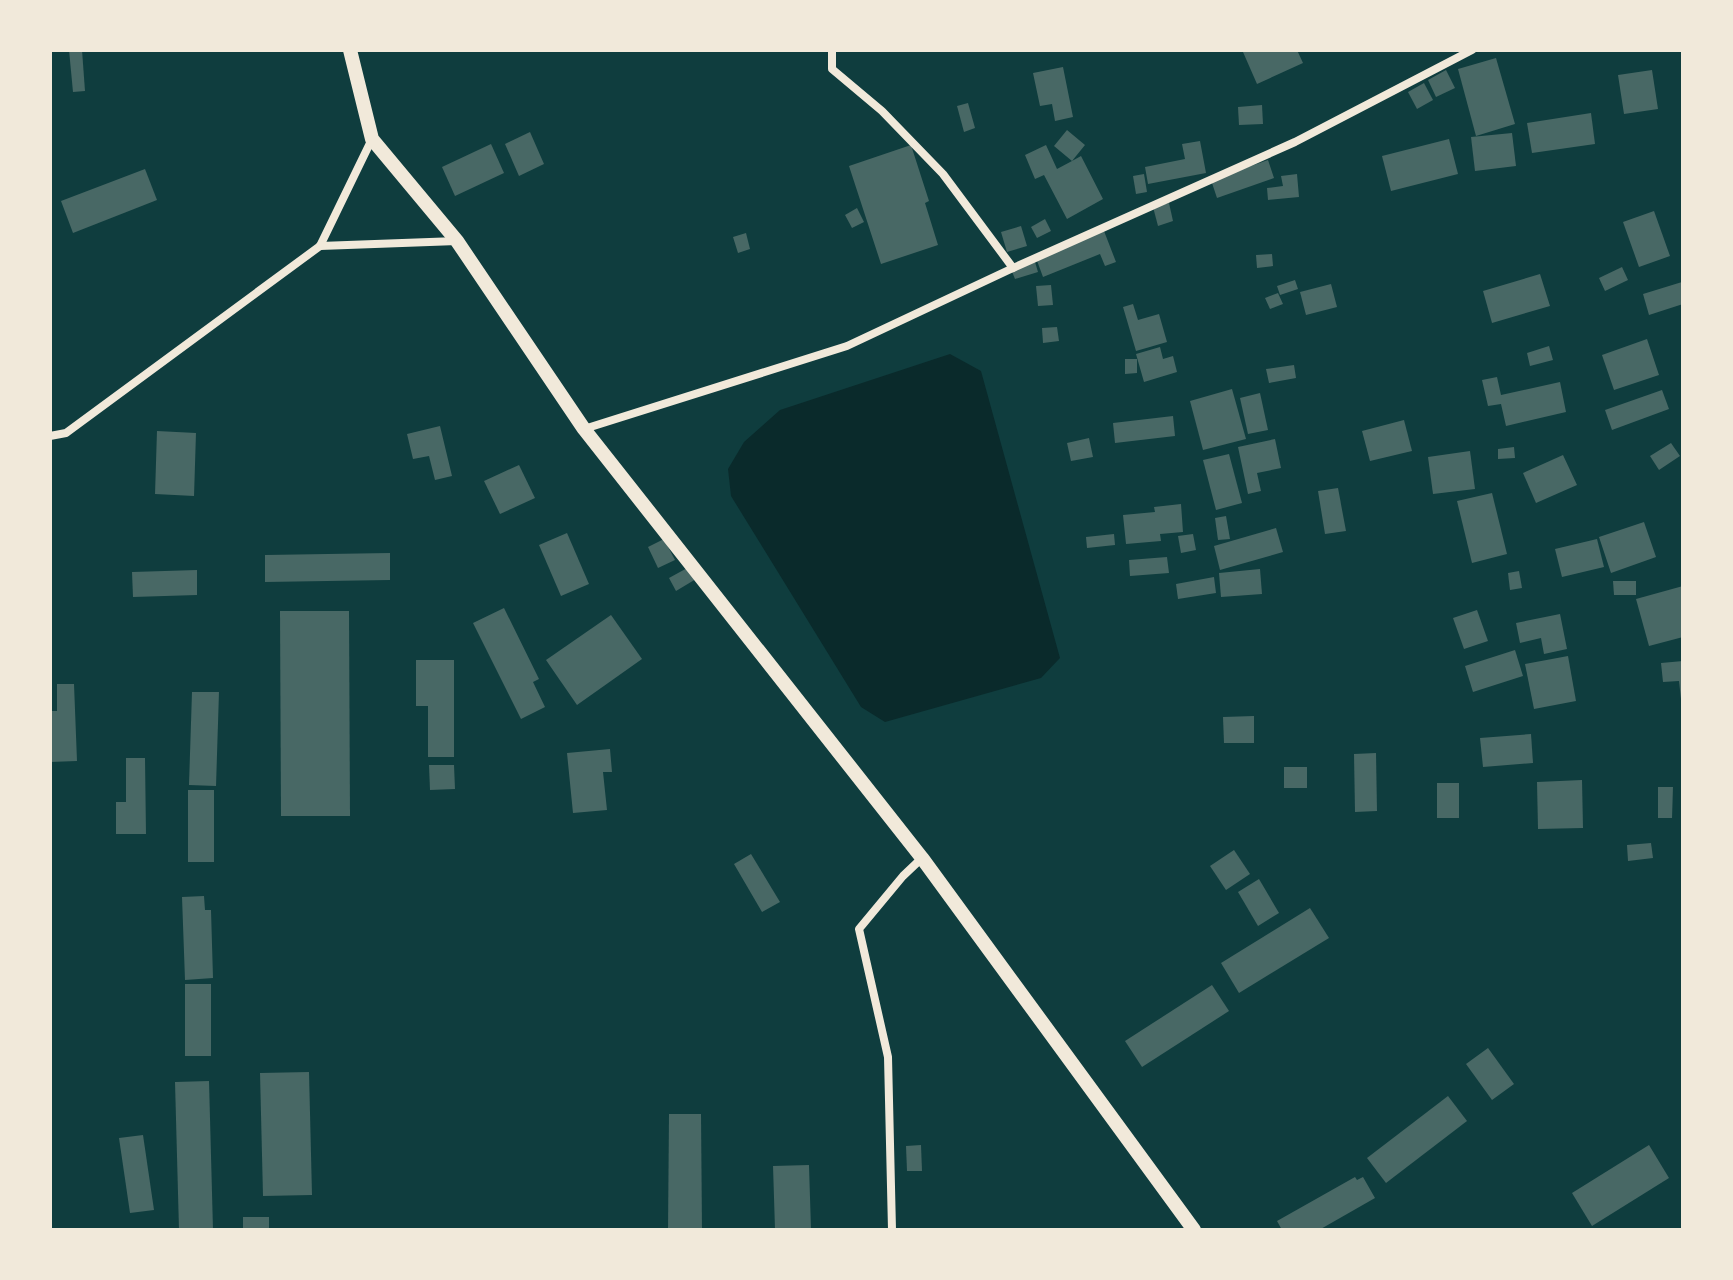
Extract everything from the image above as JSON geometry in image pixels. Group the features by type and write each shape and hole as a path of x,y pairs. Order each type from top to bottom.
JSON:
{"street":[{"path":"350,50 372,139 457,241 584,429 922,858 1194,1230"},
{"path":"832,50 832,69 882,111 943,174 1013,268"},
{"path":"584,429 847,346 1295,142 1472,50"},
{"path":"50,436 66,433 320,246 372,139"},
{"path":"320,246 457,241"},
{"path":"892,1230 888,1057 859,929 922,858"}],"water":[{"path":"950,354 981,371 1060,658 1041,678 885,722 861,707 731,496 728,469 744,442 780,410"}],"building":[{"path":"69,50 82,50 85,91 73,92"},
{"path":"1297,50 1303,63 1257,84 1243,52"},
{"path":"1496,58 1515,124 1476,136 1458,69"},
{"path":"1063,67 1073,117 1055,121 1052,104 1040,106 1033,73"},
{"path":"1446,70 1455,88 1436,97 1428,80"},
{"path":"1652,70 1658,109 1624,114 1618,75"},
{"path":"1424,83 1433,100 1417,109 1408,92"},
{"path":"968,103 975,128 964,132 957,106"},
{"path":"1262,105 1263,124 1239,125 1238,107"},
{"path":"1591,113 1595,144 1532,153 1527,123"},
{"path":"1067,130 1085,145 1072,161 1054,146"},
{"path":"530,132 544,164 519,176 505,144"},
{"path":"1512,133 1516,166 1475,171 1471,137"},
{"path":"1449,139 1458,174 1391,191 1382,156"},
{"path":"1200,141 1206,173 1148,184 1145,167 1185,159 1182,144"},
{"path":"491,144 504,173 455,196 442,167"},
{"path":"911,145 929,201 925,203 938,245 881,264 849,166"},
{"path":"1046,145 1057,169 1081,156 1103,199 1067,219 1044,175 1035,179 1025,155"},
{"path":"1268,160 1274,178 1217,198 1211,180"},
{"path":"145,169 157,200 73,233 61,201"},
{"path":"1144,174 1147,192 1136,194 1133,176"},
{"path":"1297,174 1299,197 1268,200 1267,188 1283,186 1281,176"},
{"path":"1169,203 1173,221 1158,226 1153,207"},
{"path":"857,208 864,222 852,228 845,215"},
{"path":"1654,211 1670,256 1639,267 1623,222"},
{"path":"1045,219 1051,231 1037,238 1031,227"},
{"path":"1021,226 1027,246 1007,252 1001,232"},
{"path":"1104,231 1116,262 1105,266 1100,254 1043,277 1036,258"},
{"path":"746,233 750,249 738,253 733,237"},
{"path":"1272,254 1273,266 1257,268 1256,255"},
{"path":"1035,262 1038,272 1015,279 1011,269"},
{"path":"1622,267 1628,280 1605,291 1599,278"},
{"path":"1540,274 1550,306 1492,323 1483,291"},
{"path":"1295,280 1298,289 1280,295 1277,286"},
{"path":"1682,282 1683,304 1649,315 1643,294"},
{"path":"1331,284 1337,307 1306,315 1300,292"},
{"path":"1051,285 1053,305 1038,306 1036,286"},
{"path":"1278,293 1283,304 1270,309 1265,298"},
{"path":"1133,304 1138,320 1159,314 1167,342 1136,351 1123,307"},
{"path":"1057,327 1059,341 1043,343 1042,328"},
{"path":"1647,339 1659,375 1614,390 1602,355"},
{"path":"1549,346 1553,360 1530,366 1527,353"},
{"path":"1160,347 1163,359 1173,356 1177,372 1144,382 1136,354"},
{"path":"1125,359 1137,359 1137,373 1125,374"},
{"path":"1294,365 1296,378 1269,383 1266,369"},
{"path":"1497,377 1501,395 1560,382 1566,412 1506,426 1501,404 1488,406 1482,380"},
{"path":"1232,389 1246,439 1203,450 1190,401"},
{"path":"1662,390 1669,409 1612,430 1605,410"},
{"path":"1260,393 1268,430 1248,434 1240,398"},
{"path":"1173,416 1175,436 1115,443 1113,423"},
{"path":"1404,420 1412,451 1370,461 1362,431"},
{"path":"440,426 452,476 435,480 429,456 413,459 407,434"},
{"path":"157,431 196,433 194,496 155,494"},
{"path":"1089,438 1093,457 1071,461 1067,443"},
{"path":"1275,439 1281,468 1257,473 1261,491 1248,494 1238,447"},
{"path":"1671,443 1680,456 1659,470 1650,456"},
{"path":"1514,447 1515,458 1498,459 1498,449"},
{"path":"1470,451 1475,489 1433,494 1428,457"},
{"path":"1229,454 1242,503 1216,510 1203,460"},
{"path":"1563,455 1577,485 1536,503 1523,473"},
{"path":"519,465 535,498 500,514 484,481"},
{"path":"1338,488 1346,531 1325,534 1318,491"},
{"path":"1492,493 1507,554 1472,563 1457,501"},
{"path":"1181,504 1183,532 1160,534 1161,541 1126,544 1123,515 1155,512 1154,507"},
{"path":"1226,516 1230,539 1218,540 1215,518"},
{"path":"1644,522 1656,557 1611,573 1599,537"},
{"path":"1276,528 1283,552 1220,570 1214,546"},
{"path":"567,533 589,584 561,596 539,545"},
{"path":"1114,534 1115,545 1087,548 1086,537"},
{"path":"1193,534 1196,550 1181,553 1178,536"},
{"path":"664,539 675,560 658,568 648,547"},
{"path":"1597,539 1604,567 1562,577 1555,549"},
{"path":"390,553 390,580 265,582 265,555"},
{"path":"1167,557 1169,573 1130,576 1129,560"},
{"path":"689,567 696,579 676,591 669,578"},
{"path":"1260,569 1262,594 1221,597 1219,573"},
{"path":"197,570 197,595 133,597 132,572"},
{"path":"1519,571 1522,588 1510,590 1508,573"},
{"path":"1214,577 1216,593 1178,599 1176,584"},
{"path":"1613,581 1636,581 1636,595 1614,595"},
{"path":"1683,586 1683,637 1649,646 1636,599"},
{"path":"504,608 539,679 533,682 545,707 521,719 473,623"},
{"path":"1477,610 1488,641 1464,649 1453,618"},
{"path":"280,611 349,611 350,816 281,816"},
{"path":"1560,614 1567,649 1544,654 1541,638 1520,643 1516,623"},
{"path":"611,615 642,659 577,705 546,660"},
{"path":"1515,650 1523,676 1473,692 1465,666"},
{"path":"1568,656 1576,701 1534,709 1525,664"},
{"path":"416,660 454,660 454,757 428,757 428,706 416,706"},
{"path":"1683,661 1681,699 1679,681 1663,682 1661,663"},
{"path":"57,684 74,684 77,761 50,762 50,711 57,711"},
{"path":"192,692 219,692 216,786 189,785"},
{"path":"1254,716 1254,743 1224,743 1223,717"},
{"path":"1531,734 1533,763 1483,767 1480,738"},
{"path":"610,749 612,772 603,772 607,810 573,813 567,753"},
{"path":"1376,753 1377,811 1355,812 1354,754"},
{"path":"126,758 145,758 146,834 116,834 116,802 126,802"},
{"path":"429,765 454,765 455,789 430,790"},
{"path":"1284,767 1307,767 1307,788 1284,788"},
{"path":"1582,780 1583,828 1538,829 1537,782"},
{"path":"1437,783 1459,783 1459,818 1437,818"},
{"path":"1658,787 1673,787 1672,818 1658,818"},
{"path":"188,790 214,790 214,862 188,862"},
{"path":"1651,843 1653,858 1628,861 1627,845"},
{"path":"1234,850 1250,874 1226,890 1210,866"},
{"path":"751,854 780,902 762,912 734,864"},
{"path":"1259,879 1279,913 1258,926 1238,892"},
{"path":"204,896 205,910 211,910 213,978 185,980 182,897"},
{"path":"1310,908 1329,938 1239,993 1221,963"},
{"path":"185,984 211,984 211,1056 185,1056"},
{"path":"1212,985 1229,1011 1142,1067 1125,1041"},
{"path":"1488,1048 1514,1084 1492,1100 1466,1064"},
{"path":"309,1072 312,1195 263,1196 260,1073"},
{"path":"209,1081 213,1230 179,1230 175,1082"},
{"path":"1448,1096 1467,1121 1386,1183 1367,1158"},
{"path":"669,1114 701,1114 702,1230 668,1230"},
{"path":"143,1135 154,1210 130,1213 119,1138"},
{"path":"921,1145 922,1171 907,1171 906,1146"},
{"path":"1649,1145 1669,1178 1592,1226 1572,1193"},
{"path":"809,1165 811,1230 775,1230 773,1166"},
{"path":"1355,1177 1357,1180 1363,1177 1375,1198 1319,1230 1282,1230 1277,1221"},
{"path":"243,1217 269,1217 269,1230 243,1230"}]}
